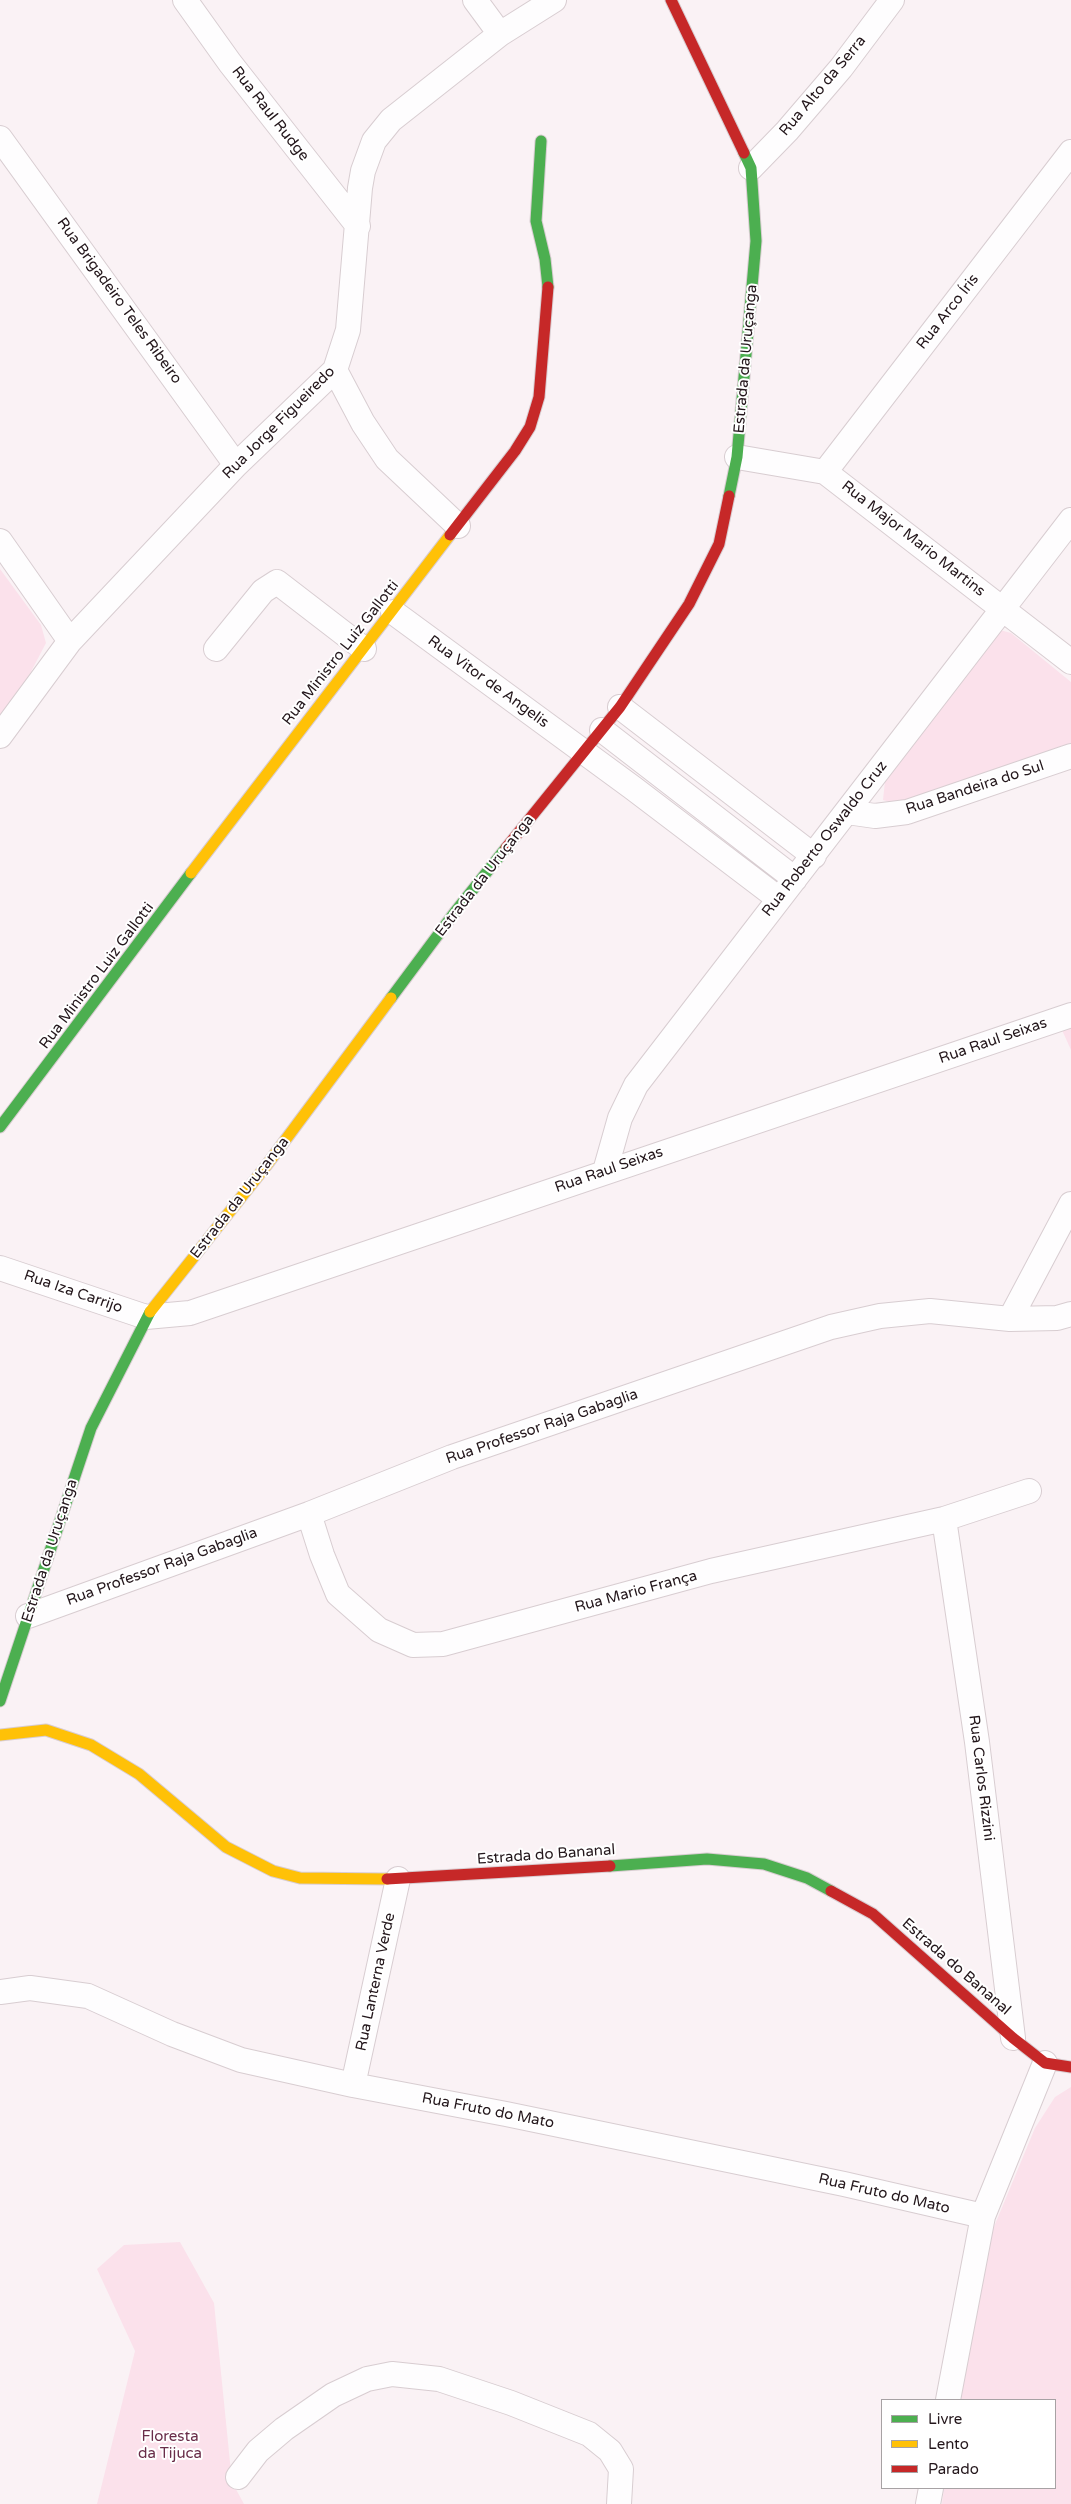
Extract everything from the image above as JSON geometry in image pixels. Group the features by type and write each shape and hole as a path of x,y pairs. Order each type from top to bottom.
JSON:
{"street":[{"name":"Rua Raul Rudge","path":"185,0 230,63 358,226"},
{"path":"475,0 500,34"},
{"name":"Rua Jorge Figueiredo","path":"0,736 70,641 236,465 335,370 348,330 363,172 374,141 390,120 500,34 554,0"},
{"name":"Estrada da Uruçanga","path":"0,1701 91,1428 146,1317 272,1158 455,912 620,707 688,604 706,574 719,544 737,456 756,241 751,168 671,0"},
{"name":"Rua Alto da Serra","path":"751,168 787,131 841,68 892,0"},
{"name":"Rua Brigadeiro Teles Ribeiro","path":"0,138 236,465"},
{"name":"Rua Ministro Luiz Gallotti","path":"0,1127 516,451 530,427 540,397 548,285 546,259 536,221 542,141"},
{"name":"Rua Arco Íris","path":"825,472 1071,152"},
{"path":"316,173 335,176 363,172"},
{"path":"335,370 363,423 387,459 458,526"},
{"name":"Rua Major Mario Martins","path":"737,456 825,472 1071,662"},
{"name":"Rua Roberto Oswaldo Cruz","path":"605,1171 620,1118 636,1085 1071,520"},
{"path":"0,541 70,641"},
{"path":"216,649 263,592 277,582 364,649"},
{"name":"Rua Vitor de Angelis","path":"393,612 583,752"},
{"path":"620,707 814,856"},
{"path":"602,730 795,879"},
{"path":"583,752 778,899"},
{"name":"Rua Bandeira do Sul","path":"847,812 875,816 907,812 1071,756"},
{"name":"Rua Raul Seixas","path":"146,1317 190,1313 1071,1014"},
{"path":"1010,1319 1071,1204"},
{"name":"Rua Iza Carrijo","path":"0,1268 146,1317"},
{"name":"Rua Professor Raja Gabaglia","path":"28,1616 309,1514 452,1457 831,1328 880,1316 930,1311 1010,1319 1057,1318 1071,1314"},
{"name":"Rua Mario França","path":"309,1514 322,1555 338,1594 379,1630 413,1645 444,1644 711,1572 944,1519 1029,1491"},
{"name":"Rua Carlos Rizzini","path":"944,1519 977,1742 1014,2038"},
{"name":"Estrada do Bananal","path":"0,1735 46,1730 66,1735 110,1755 139,1774 226,1847 272,1871 300,1878 398,1879 707,1859 764,1864 807,1878 873,1914 1045,2063"},
{"name":"Rua Lanterna Verde","path":"353,2085 398,1879"},
{"name":"Rua Fruto do Mato","path":"0,1992 30,1988 88,1996 172,2034 241,2060 353,2085 506,2114 844,2184 983,2216"},
{"path":"948,2399 983,2216 1045,2063 1071,2067"},
{"path":"238,2477 258,2451 284,2429 332,2395 367,2378 392,2374 438,2379 510,2403 588,2434 610,2451 621,2469 619,2504"},
{"path":"928,2504 931,2489"}],"green space":[{"path":"0,569 41,625 46,643 23,687 0,717"},
{"path":"1000,630 1011,633 1071,682 1071,743 903,806 883,800 885,781"},
{"path":"1071,1027 1071,1050 1062,1030"},
{"path":"1071,2087 1071,2504 942,2504 944,2489 1056,2489 1056,2399 960,2399 991,2234 1035,2128 1055,2097"},
{"name":"Floresta da Tijuca","path":"180,2242 214,2303 232,2482 244,2504 97,2504 135,2351 97,2269 124,2245"}],"traffic: fast":[{"path":"541,141 536,221 545,259 548,287"},
{"path":"729,496 737,457 756,241 751,168 744,153"},
{"path":"391,998 455,912 506,848"},
{"path":"0,1127 191,873"},
{"path":"0,1701 91,1428 150,1312"},
{"path":"610,1866 707,1859 764,1864 807,1878 831,1891"}],"traffic: slow":[{"path":"191,873 450,535"},
{"path":"150,1312 266,1166 391,998"},
{"path":"0,1735 46,1730 91,1745 139,1774 226,1847 273,1871 300,1878 387,1879"}],"traffic: jam":[{"path":"671,0 744,153"},
{"path":"450,535 515,451 530,427 539,397 548,287"},
{"path":"506,848 620,707 689,604 719,544 729,496"},
{"path":"387,1879 610,1866"},
{"path":"831,1891 873,1914 1013,2038 1045,2063 1071,2067"}]}
